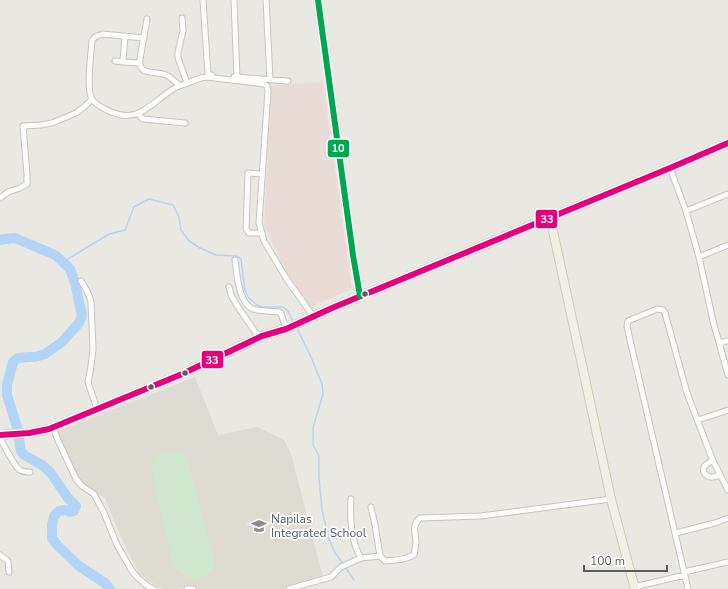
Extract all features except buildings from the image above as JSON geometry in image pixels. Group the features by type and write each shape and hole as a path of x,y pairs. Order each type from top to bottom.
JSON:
{"main road":[{"path":"0,435 29,433 53,427 182,374 262,336 288,328 360,296 728,143"},
{"path":"550,217 611,499 635,588"}],"street":[{"path":"203,0 208,75 288,81"},
{"path":"234,0 237,77"},
{"path":"266,0 270,79"},
{"path":"318,0 360,296"},
{"path":"182,18 183,31 178,58 187,83"},
{"path":"147,19 140,63 141,68 146,72 165,74 179,86"},
{"path":"144,38 102,34 93,38 89,83 92,99 99,106 115,114 129,116 139,113 179,86 202,77 264,84 267,86 268,90 259,223 264,241 286,278 313,316"},
{"path":"123,62 125,36"},
{"path":"115,61 140,63"},
{"path":"0,198 8,192 27,184 23,126 52,123 76,113 92,99"},
{"path":"139,113 143,118 185,123"},
{"path":"670,168 686,211 699,257 728,375"},
{"path":"262,174 248,173 246,229 249,233 262,233"},
{"path":"686,211 728,194"},
{"path":"699,257 728,245"},
{"path":"235,260 240,292 246,304 253,309 281,313 288,328"},
{"path":"81,281 90,296 91,302 93,349 88,382 97,409"},
{"path":"229,287 231,295 238,307 256,332 262,336"},
{"path":"688,589 627,327 628,321 657,309 663,310 666,313 687,392 713,461 728,490"},
{"path":"719,343 728,341"},
{"path":"698,420 728,410"},
{"path":"53,427 76,479 82,486 94,494 104,512 117,546 130,567 139,579 154,589"},
{"path":"0,438 20,470 30,472"},
{"path":"713,461 704,466 705,474 713,478 720,475"},
{"path":"351,499 351,518 356,550 361,558"},
{"path":"371,507 380,556 385,561 408,558 414,555 416,542 414,525 420,518 481,516 611,499"},
{"path":"676,533 728,518"},
{"path":"0,555 8,561 9,572"},
{"path":"289,589 331,577 341,567 361,558 380,556"},
{"path":"635,588 728,562"},
{"path":"187,589 192,589"}],"shaded area":[{"path":"323,81 352,289 310,307 288,275 264,226 271,86"},
{"path":"195,377 218,435 257,427 284,440 291,454 323,577 284,589 199,589 193,587 164,589 148,581 139,573 118,530 105,498 79,482 58,436 59,431"}],"green space":[{"path":"166,451 172,451 187,458 216,565 212,571 201,579 186,577 173,568 151,467 152,460 155,456"}],"waterway":[{"path":"63,262 109,234 125,230 134,207 149,199 173,205 179,217 181,230 189,241 216,255 237,256 241,259 245,291 249,298 257,305 262,307 283,307 288,311 294,323"},
{"path":"0,240 15,238 55,255 70,269 73,277 82,316 79,323 62,342 45,354 35,357 18,358 13,362 7,385 7,395 17,427 21,451 24,455 42,465 50,472 68,498 76,506 74,511 59,511 54,516 52,538 57,545 79,566 105,583 110,589"},
{"path":"297,328 322,384 323,394 313,428 313,445 319,456 319,478 322,510 329,539 334,551 354,580"}],"transit line":[{"name":"10","path":"318,0 360,296"},
{"name":"33","path":"0,435 29,433 49,429 182,374 262,336 286,329 332,308 728,143"}],"place":[{"name":"Napilas Integrated School","path":"259,526"}]}
